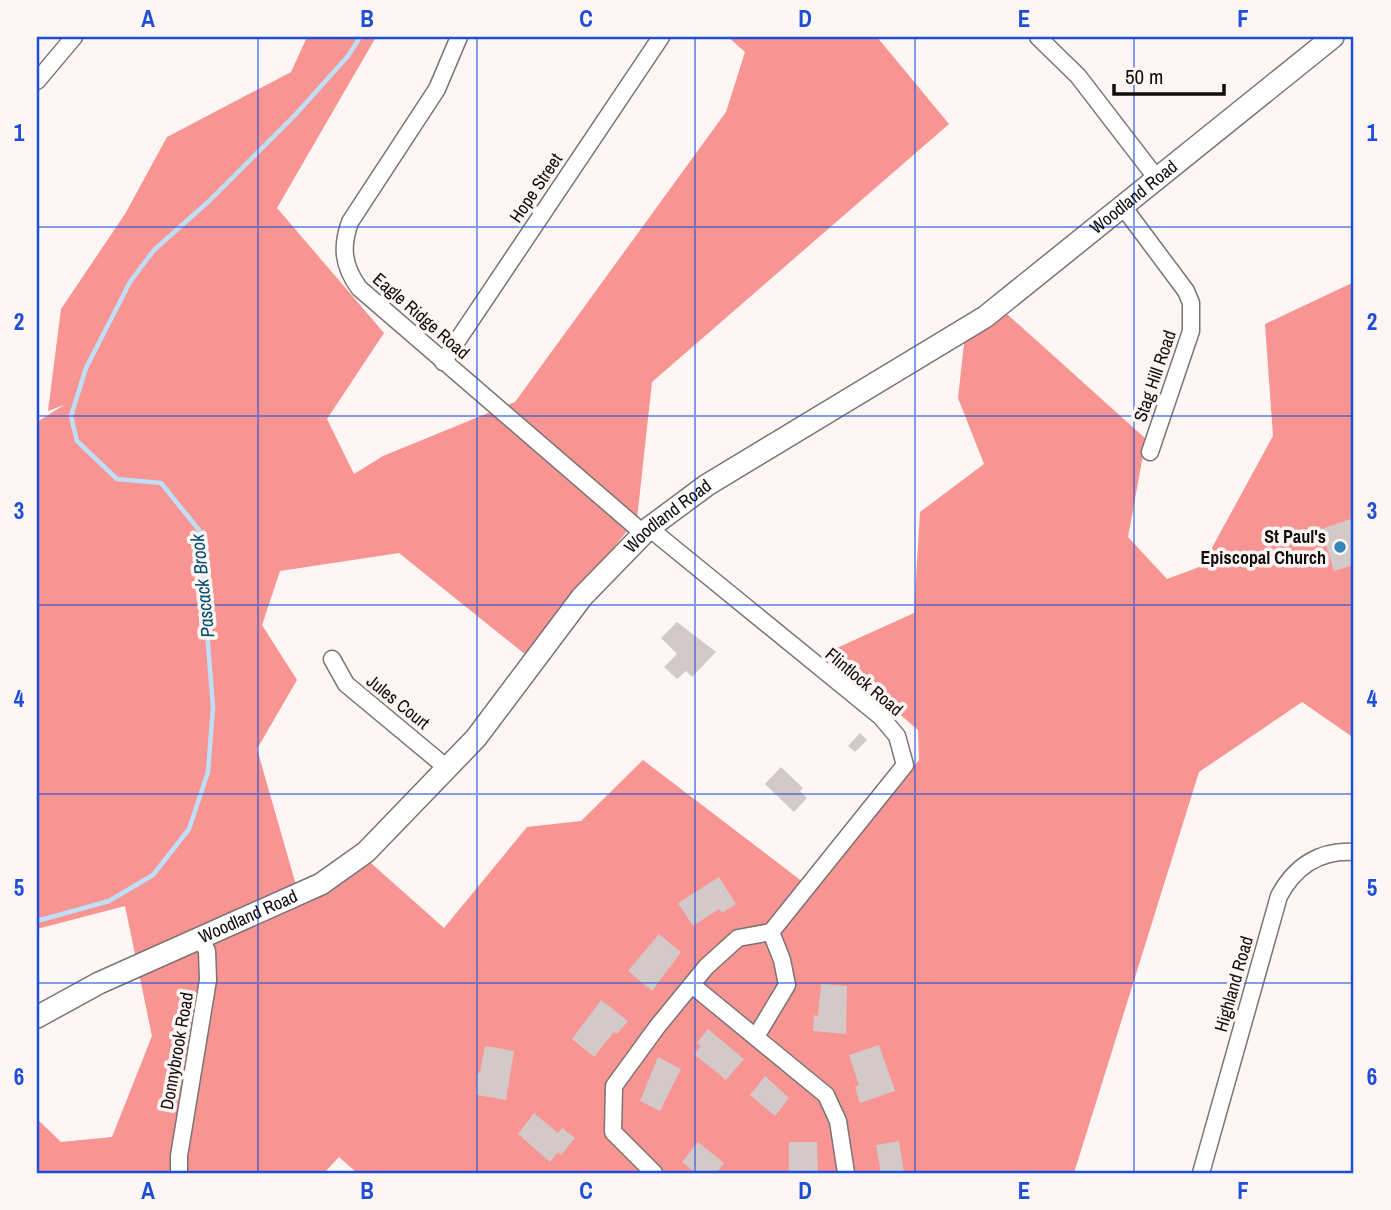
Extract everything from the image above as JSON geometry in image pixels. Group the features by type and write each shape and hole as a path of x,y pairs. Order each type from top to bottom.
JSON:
{"street":[{"path":"37,81 74,37"},
{"name":"Eagle Ridge Road","path":"459,37 437,89 350,222 343,251 351,276 359,288 443,362 646,530"},
{"name":"Hope Street","path":"443,362 661,37"},
{"path":"1038,37 1078,76 1158,180"},
{"name":"Woodland Road","path":"37,1017 99,982 321,884 345,870 366,852 476,738 582,597 646,530 707,485 985,317 1124,208 1333,37"},
{"name":"Stag Hill Road","path":"1124,208 1186,291 1192,311 1191,331 1150,452"},
{"name":"Flintlock Road","path":"646,530 881,718 897,736 903,750 905,765 771,932"},
{"name":"Jules Court","path":"332,659 346,684 447,768"},
{"name":"Highland Road","path":"1201,1173 1279,897 1287,882 1310,861 1325,854 1354,852"},
{"path":"654,1173 613,1132 614,1086 657,1027 738,937 771,932 782,960 787,985 757,1035"},
{"name":"Donnybrook Road","path":"179,1173 208,980 206,951 200,937"},
{"path":"692,985 757,1035 827,1095 838,1121 846,1173"}],"shaded area":[{"path":"307,37 376,37 277,208 384,333 327,419 354,474 383,456 515,402 726,112 745,52 728,37 877,37 949,124 652,382 637,519 526,655 399,553 280,571 262,625 297,680 257,749 296,885 363,856 444,928 527,827 581,821 643,760 812,889 919,760 918,730 828,652 914,613 920,512 984,464 958,398 966,326 997,305 1146,439 1128,537 1167,579 1202,566 1273,436 1265,324 1354,282 1354,738 1302,702 1199,772 1074,1173 357,1173 339,1157 324,1173 37,1173 37,1119 61,1142 112,1137 152,1036 125,906 37,929 37,422 64,405 48,411 61,309 125,214 167,137 291,72"}],"building":[{"name":"St Paul's Episcopal Church","path":"1354,518 1354,565 1334,571 1321,529"},
{"path":"677,622 716,652 692,677 686,671 677,679 664,667 677,654 661,638"},
{"path":"860,733 867,740 855,752 848,746"},
{"path":"781,767 803,788 800,791 807,798 794,812 765,784"},
{"path":"719,877 736,904 722,913 719,909 693,926 678,903"},
{"path":"659,934 681,952 652,991 628,971"},
{"path":"821,984 847,986 846,1034 813,1031 814,1015 818,1016"},
{"path":"601,1000 628,1021 617,1034 614,1032 594,1057 572,1039"},
{"path":"708,1029 744,1059 726,1080 694,1054 701,1046 697,1043"},
{"path":"879,1045 895,1091 860,1103 855,1087 859,1085 849,1055"},
{"path":"485,1046 514,1051 506,1100 477,1095 477,1074 480,1072"},
{"path":"658,1057 681,1069 660,1111 640,1101"},
{"path":"765,1076 789,1098 775,1116 750,1095"},
{"path":"534,1113 558,1133 562,1128 575,1138 561,1155 558,1152 550,1162 518,1134"},
{"path":"899,1141 904,1173 881,1173 876,1145"},
{"path":"698,1142 724,1163 716,1173 696,1173 682,1162"},
{"path":"789,1142 817,1142 818,1173 789,1173"}],"waterway":[{"name":"Pascack Brook","path":"37,921 109,901 153,875 189,829 208,772 213,707 199,530 161,483 117,479 77,441 71,416 86,368 130,282 154,250 208,202 296,114 348,56 360,37"}],"place":[{"name":"St Paul's Episcopal Church","path":"1340,547"}]}
